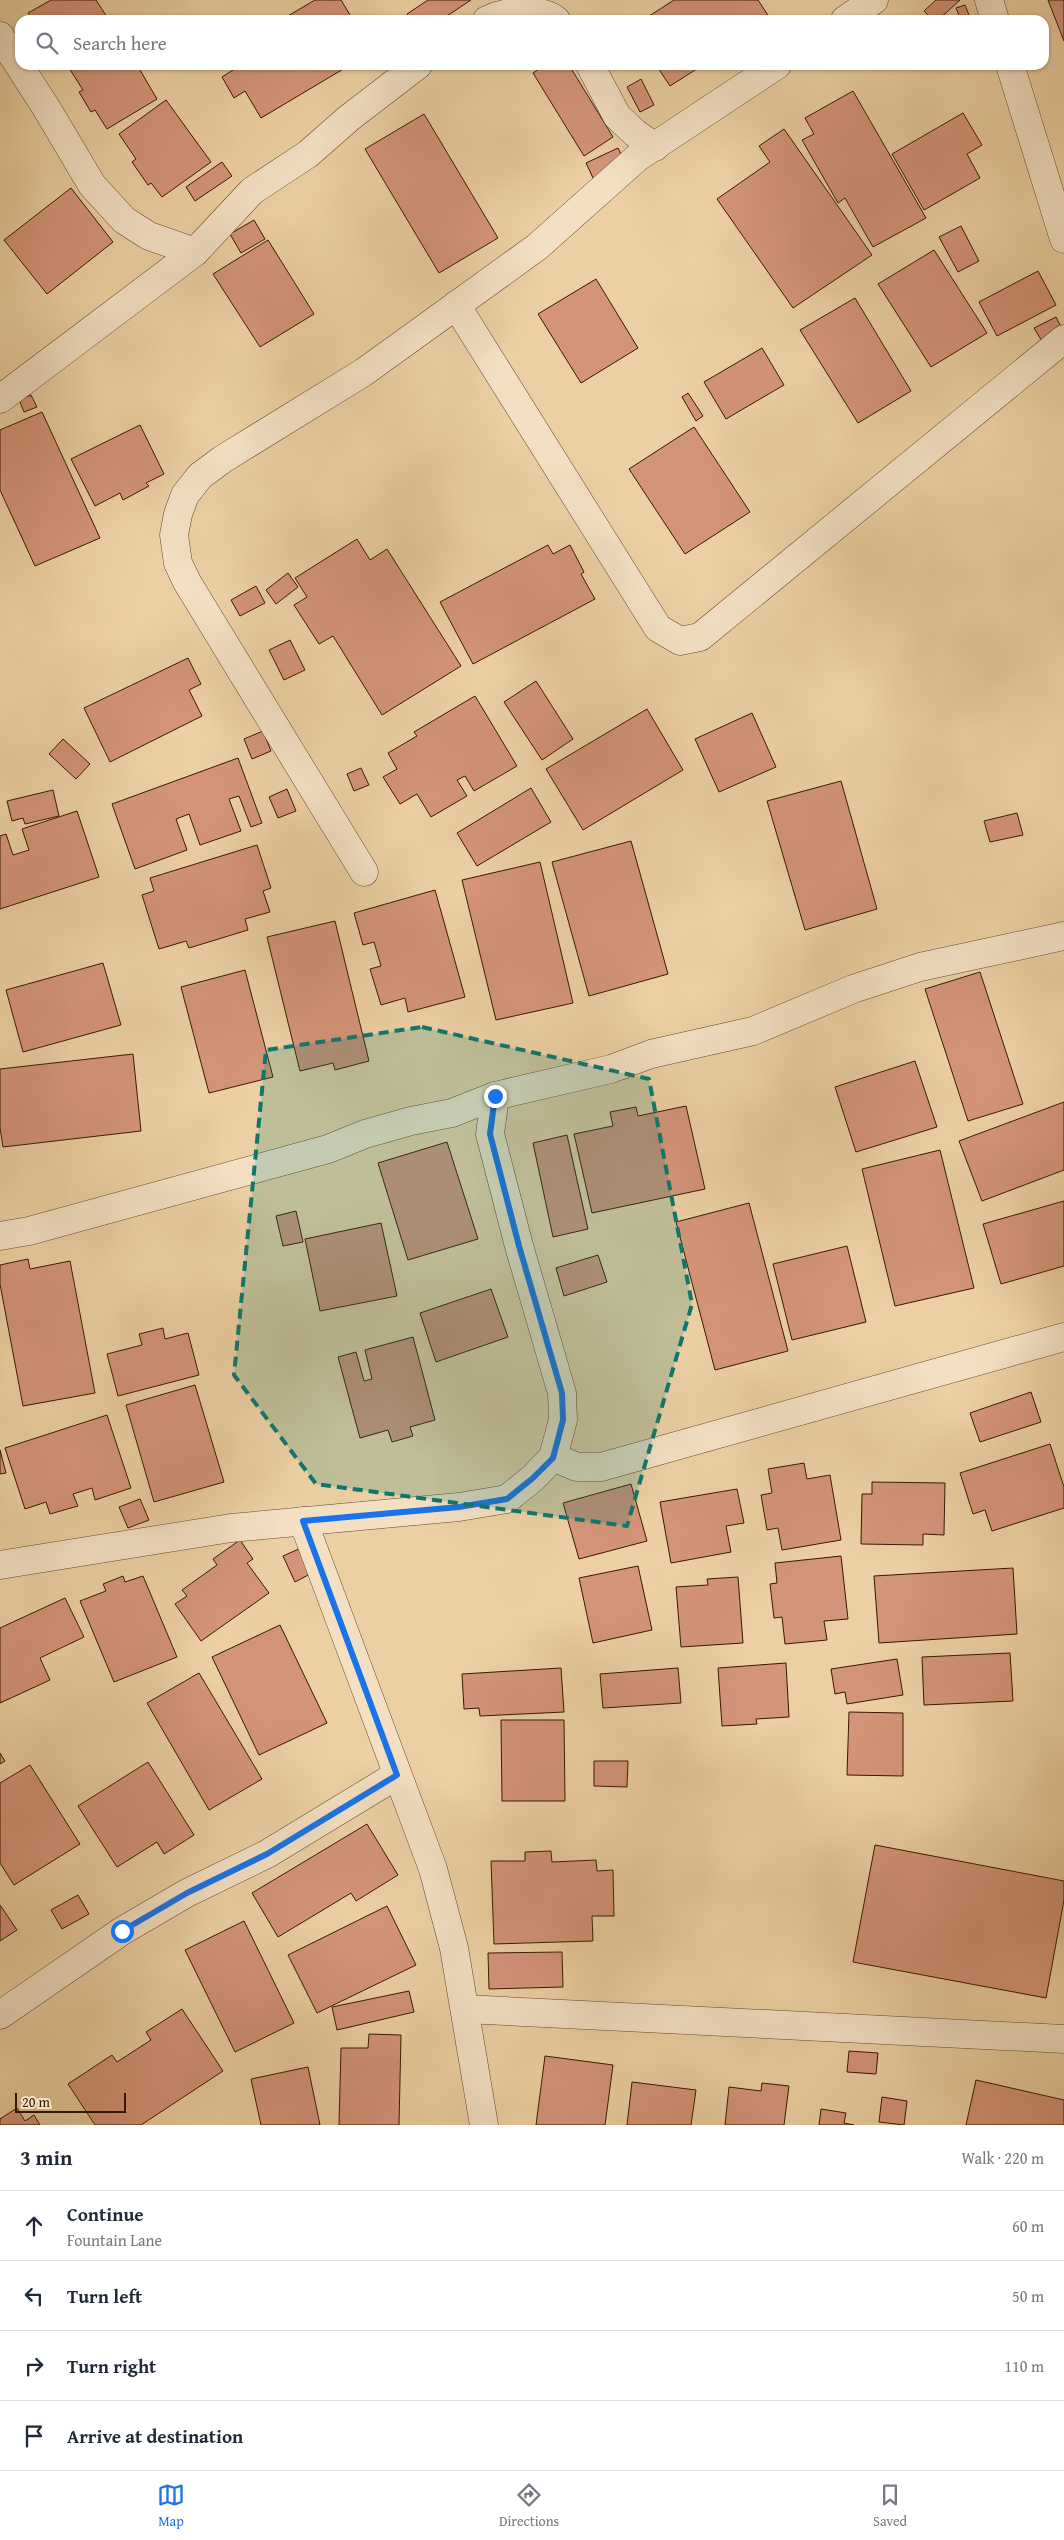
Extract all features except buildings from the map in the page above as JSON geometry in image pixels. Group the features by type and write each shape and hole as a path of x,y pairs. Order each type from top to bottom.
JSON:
{"street":[{"path":"852,15 874,0"},
{"path":"989,0 994,15"},
{"path":"508,15 521,12 548,11"},
{"path":"0,36 15,59"},
{"path":"22,70 92,185 124,220 149,236 195,252"},
{"path":"0,398 195,252 252,191 308,154 349,118 411,70"},
{"path":"593,70 617,116 635,133 655,147"},
{"path":"364,872 187,582 178,563 174,535 178,514 185,494 200,476 223,459 364,372 537,247 638,157 770,70"},
{"path":"1012,70 1064,239"},
{"path":"456,306 658,628 680,641 700,637 1064,340"},
{"path":"0,1236 29,1231 328,1149 365,1134 411,1121 452,1113 495,1096 611,1069 651,1054 753,1031 853,989 920,966 1064,936"},
{"path":"0,1565 231,1528 459,1507 507,1499 533,1478 553,1458 563,1420 562,1393 519,1246 490,1134 495,1096"},
{"path":"553,1458 577,1467 601,1468 1064,1337"},
{"path":"303,1521 433,1869 454,1948 484,2125"},
{"path":"0,2014 122,1931 187,1893 267,1854 397,1775"},
{"path":"465,2009 1064,2039"}],"highlighted area":[{"path":"422,1027 649,1079 692,1304 627,1526 316,1484 234,1375 266,1050"}],"route":[{"path":"122,1931 187,1893 267,1854 397,1775 303,1521 459,1507 507,1499 533,1478 553,1458 563,1420 562,1393 519,1246 499,1161 490,1134 495,1096"}]}
